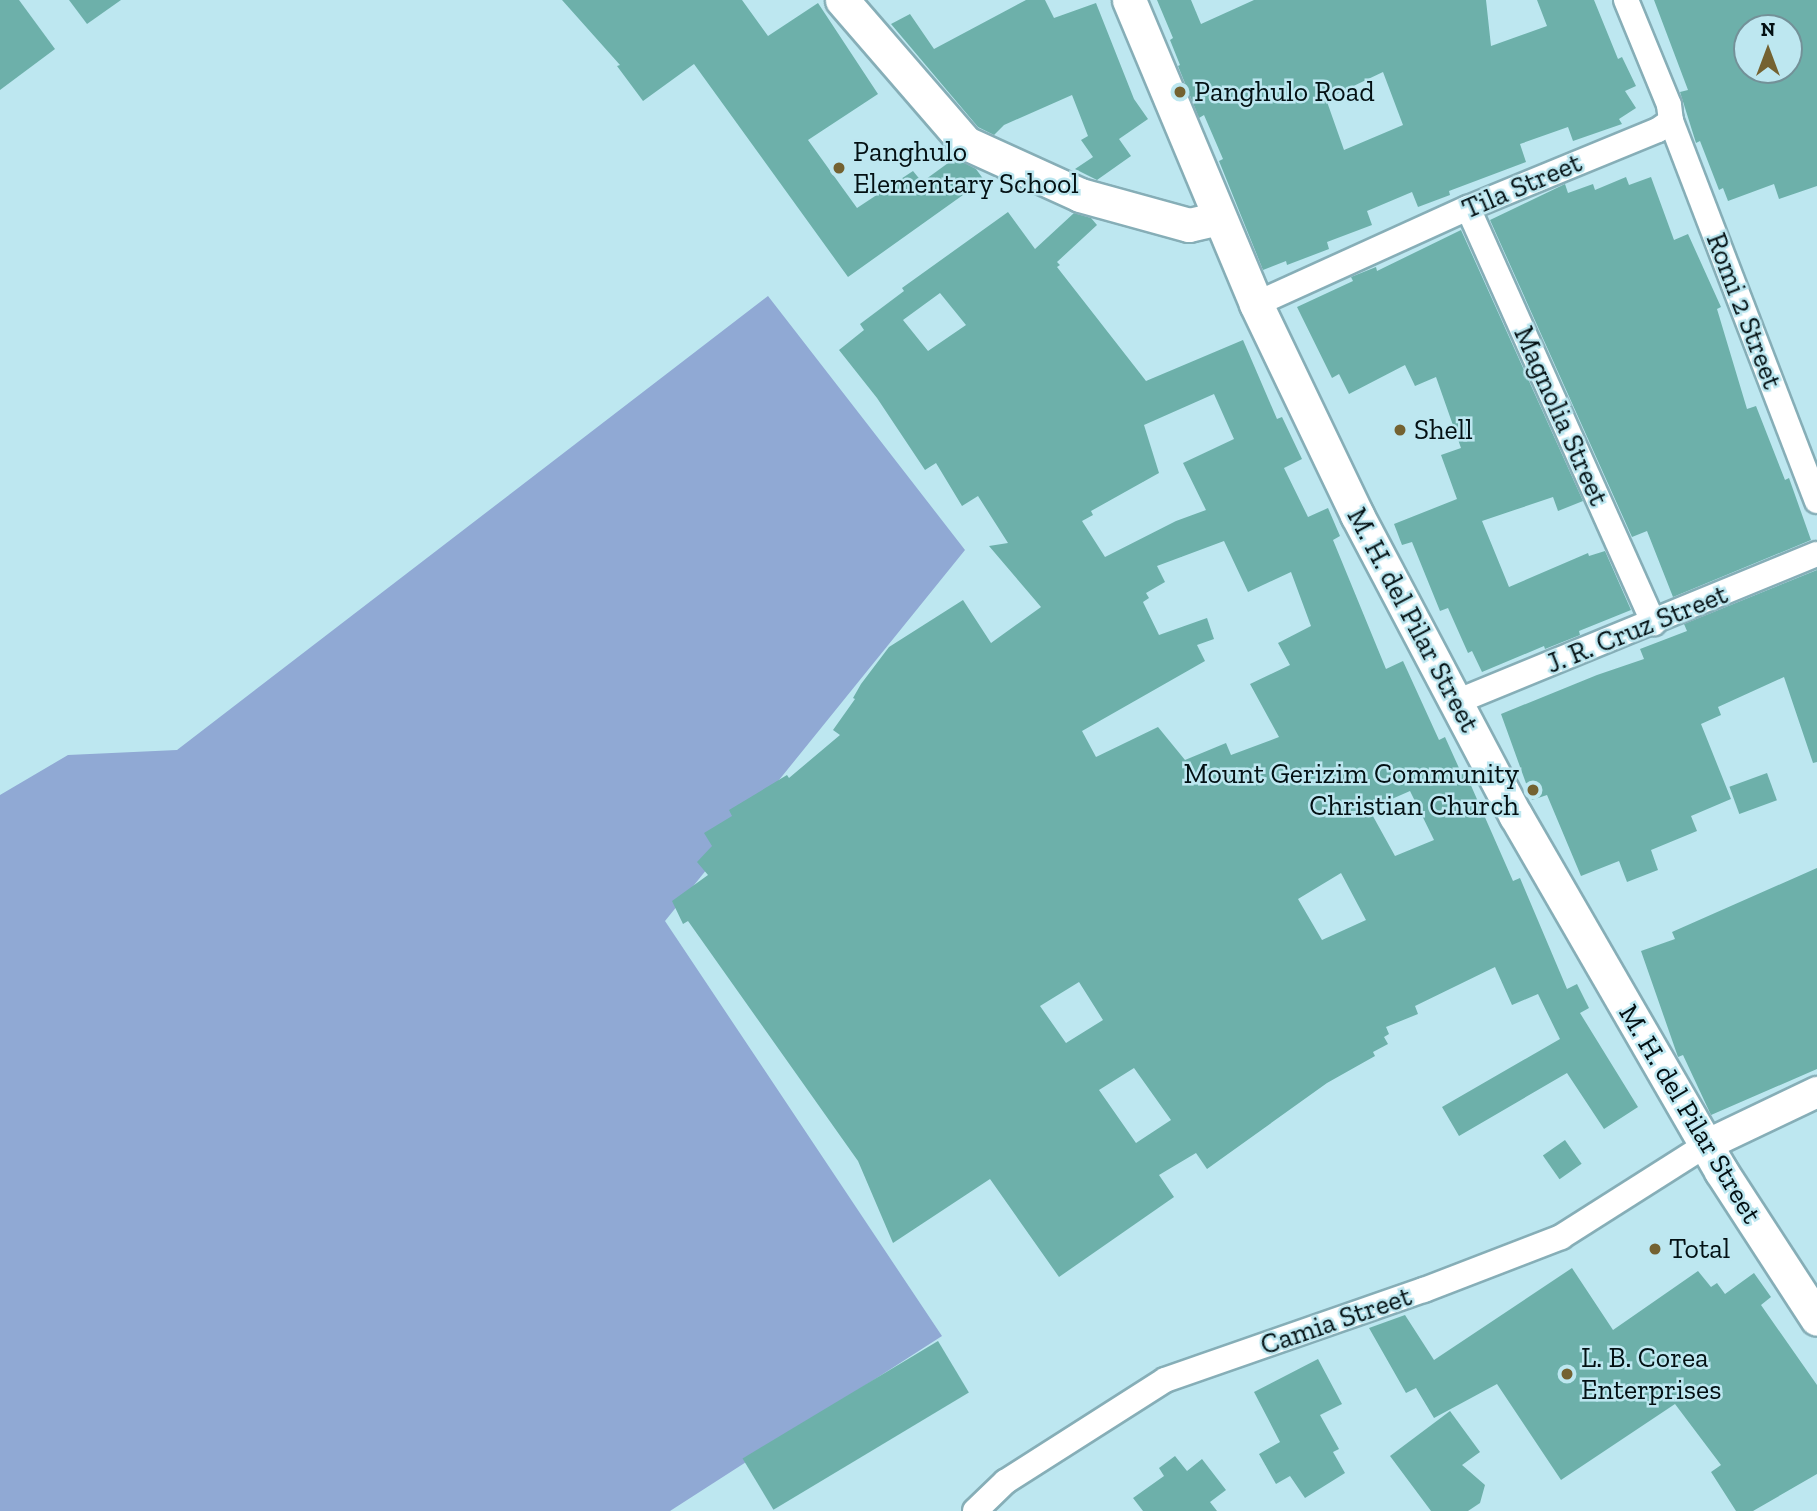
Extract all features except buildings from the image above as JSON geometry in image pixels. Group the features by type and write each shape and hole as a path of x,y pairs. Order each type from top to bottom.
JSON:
{"main road":[{"path":"842,0 966,143 1080,195 1189,225 1219,218"},
{"name":"M. H. del Pilar Street","path":"1129,0 1256,304 1357,515 1516,816 1706,1145 1817,1319"}],"street":[{"path":"1626,0 1669,105 1671,121"},
{"name":"Tila Street","path":"1256,304 1468,208 1658,130 1671,121"},
{"name":"Romi 2 Street","path":"1671,121 1817,501"},
{"name":"Magnolia Street","path":"1468,208 1654,623"},
{"name":"J. R. Cruz Street","path":"1456,702 1817,554"},
{"path":"1706,1145 1817,1092"},
{"name":"Camia Street","path":"975,1511 1005,1482 1166,1380 1424,1290 1561,1237 1706,1145"}],"water":[{"path":"768,296 965,550 665,921 942,1336 670,1511 0,1511 0,795 68,755 177,750"}],"place":[{"name":"Panghulo Road","path":"1180,92"},
{"name":"Panghulo Elementary School","path":"839,168"},
{"name":"Shell","path":"1400,430"},
{"name":"Mount Gerizim Community Christian Church","path":"1533,790"},
{"name":"Total","path":"1655,1249"},
{"name":"L. B. Corea Enterprises","path":"1567,1374"}]}
